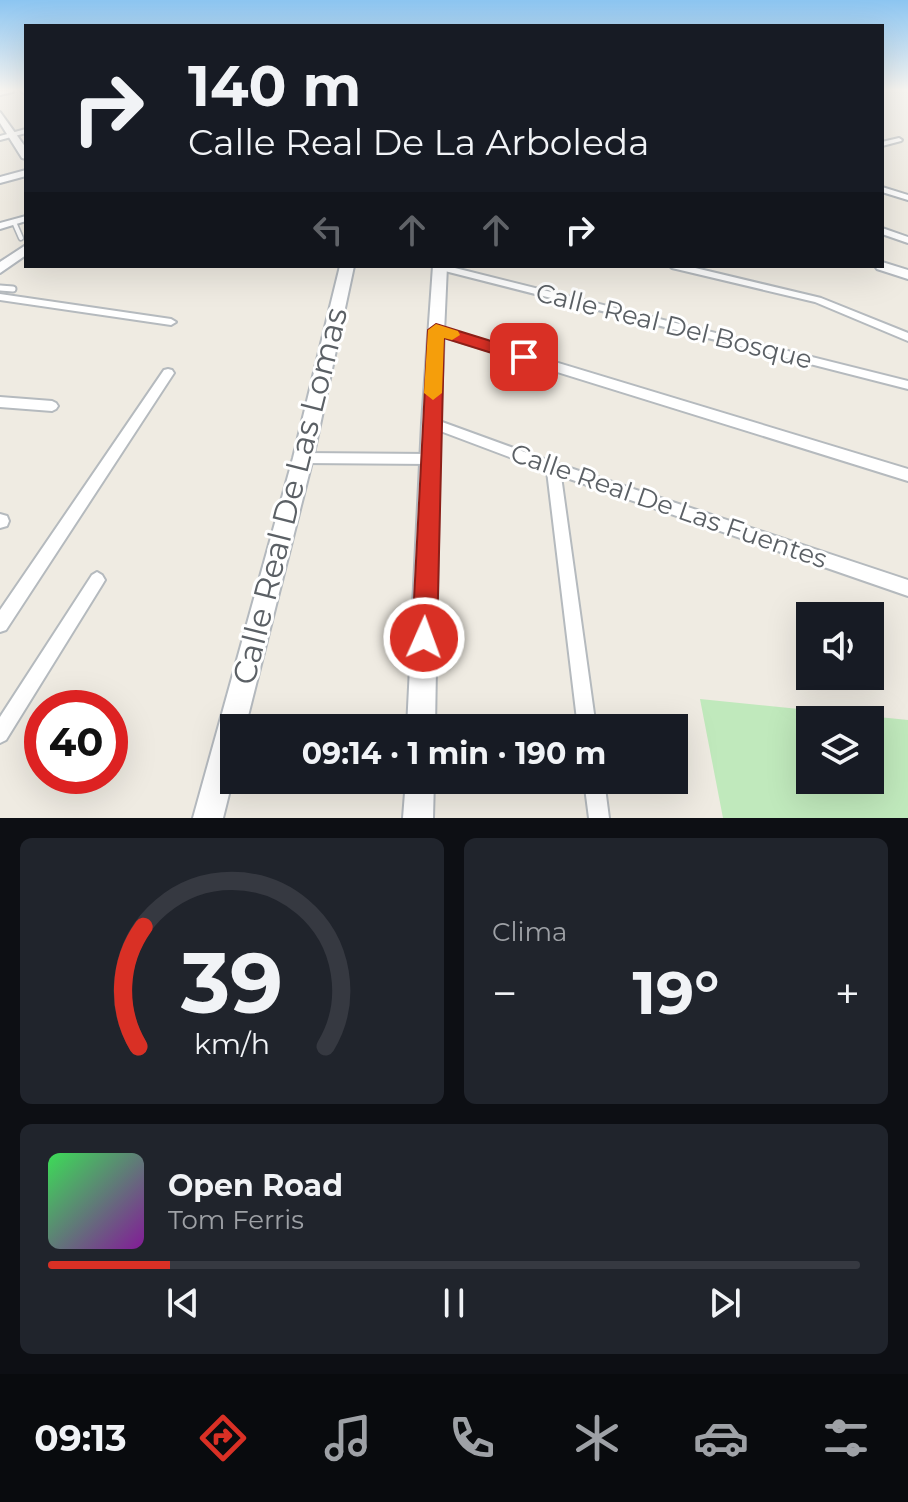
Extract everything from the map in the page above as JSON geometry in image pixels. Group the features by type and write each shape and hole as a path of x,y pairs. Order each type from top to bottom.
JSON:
{"street":[{"path":"8,128 24,153"},
{"path":"0,138 24,131"},
{"path":"884,144 899,140"},
{"path":"0,171 24,165"},
{"path":"0,180 24,174"},
{"path":"884,191 908,187"},
{"path":"884,191 908,198"},
{"path":"0,226 24,219"},
{"path":"884,232 908,240"},
{"path":"1,269 23,243"},
{"path":"884,267 908,275"},
{"name":"Calle Real De Las Lomas","path":"208,818 303,458 347,268"},
{"path":"421,714 431,423 440,268"},
{"name":"Calle Real Del Bosque","path":"448,268 908,385"},
{"path":"683,268 818,300 908,337"},
{"path":"0,297 171,322"},
{"path":"436,330 908,475"},
{"path":"0,624 168,373"},
{"path":"0,402 52,406"},
{"name":"Calle Real De Las Fuentes","path":"431,423 553,468 908,588"},
{"path":"303,458 430,459"},
{"path":"553,468 585,714"},
{"path":"0,734 97,580"},
{"path":"418,818 419,794"},
{"path":"596,794 599,818"}],"lane":[{"path":"14,222 23,243"},
{"path":"0,288 13,289"}],"green space":[{"path":"700,699 796,709 796,794 884,794 884,718 908,720 908,818 723,818"}],"slow traffic":[{"path":"433,393 436,330 452,335"}],"route":[{"path":"424,638 436,330 524,357"}]}
